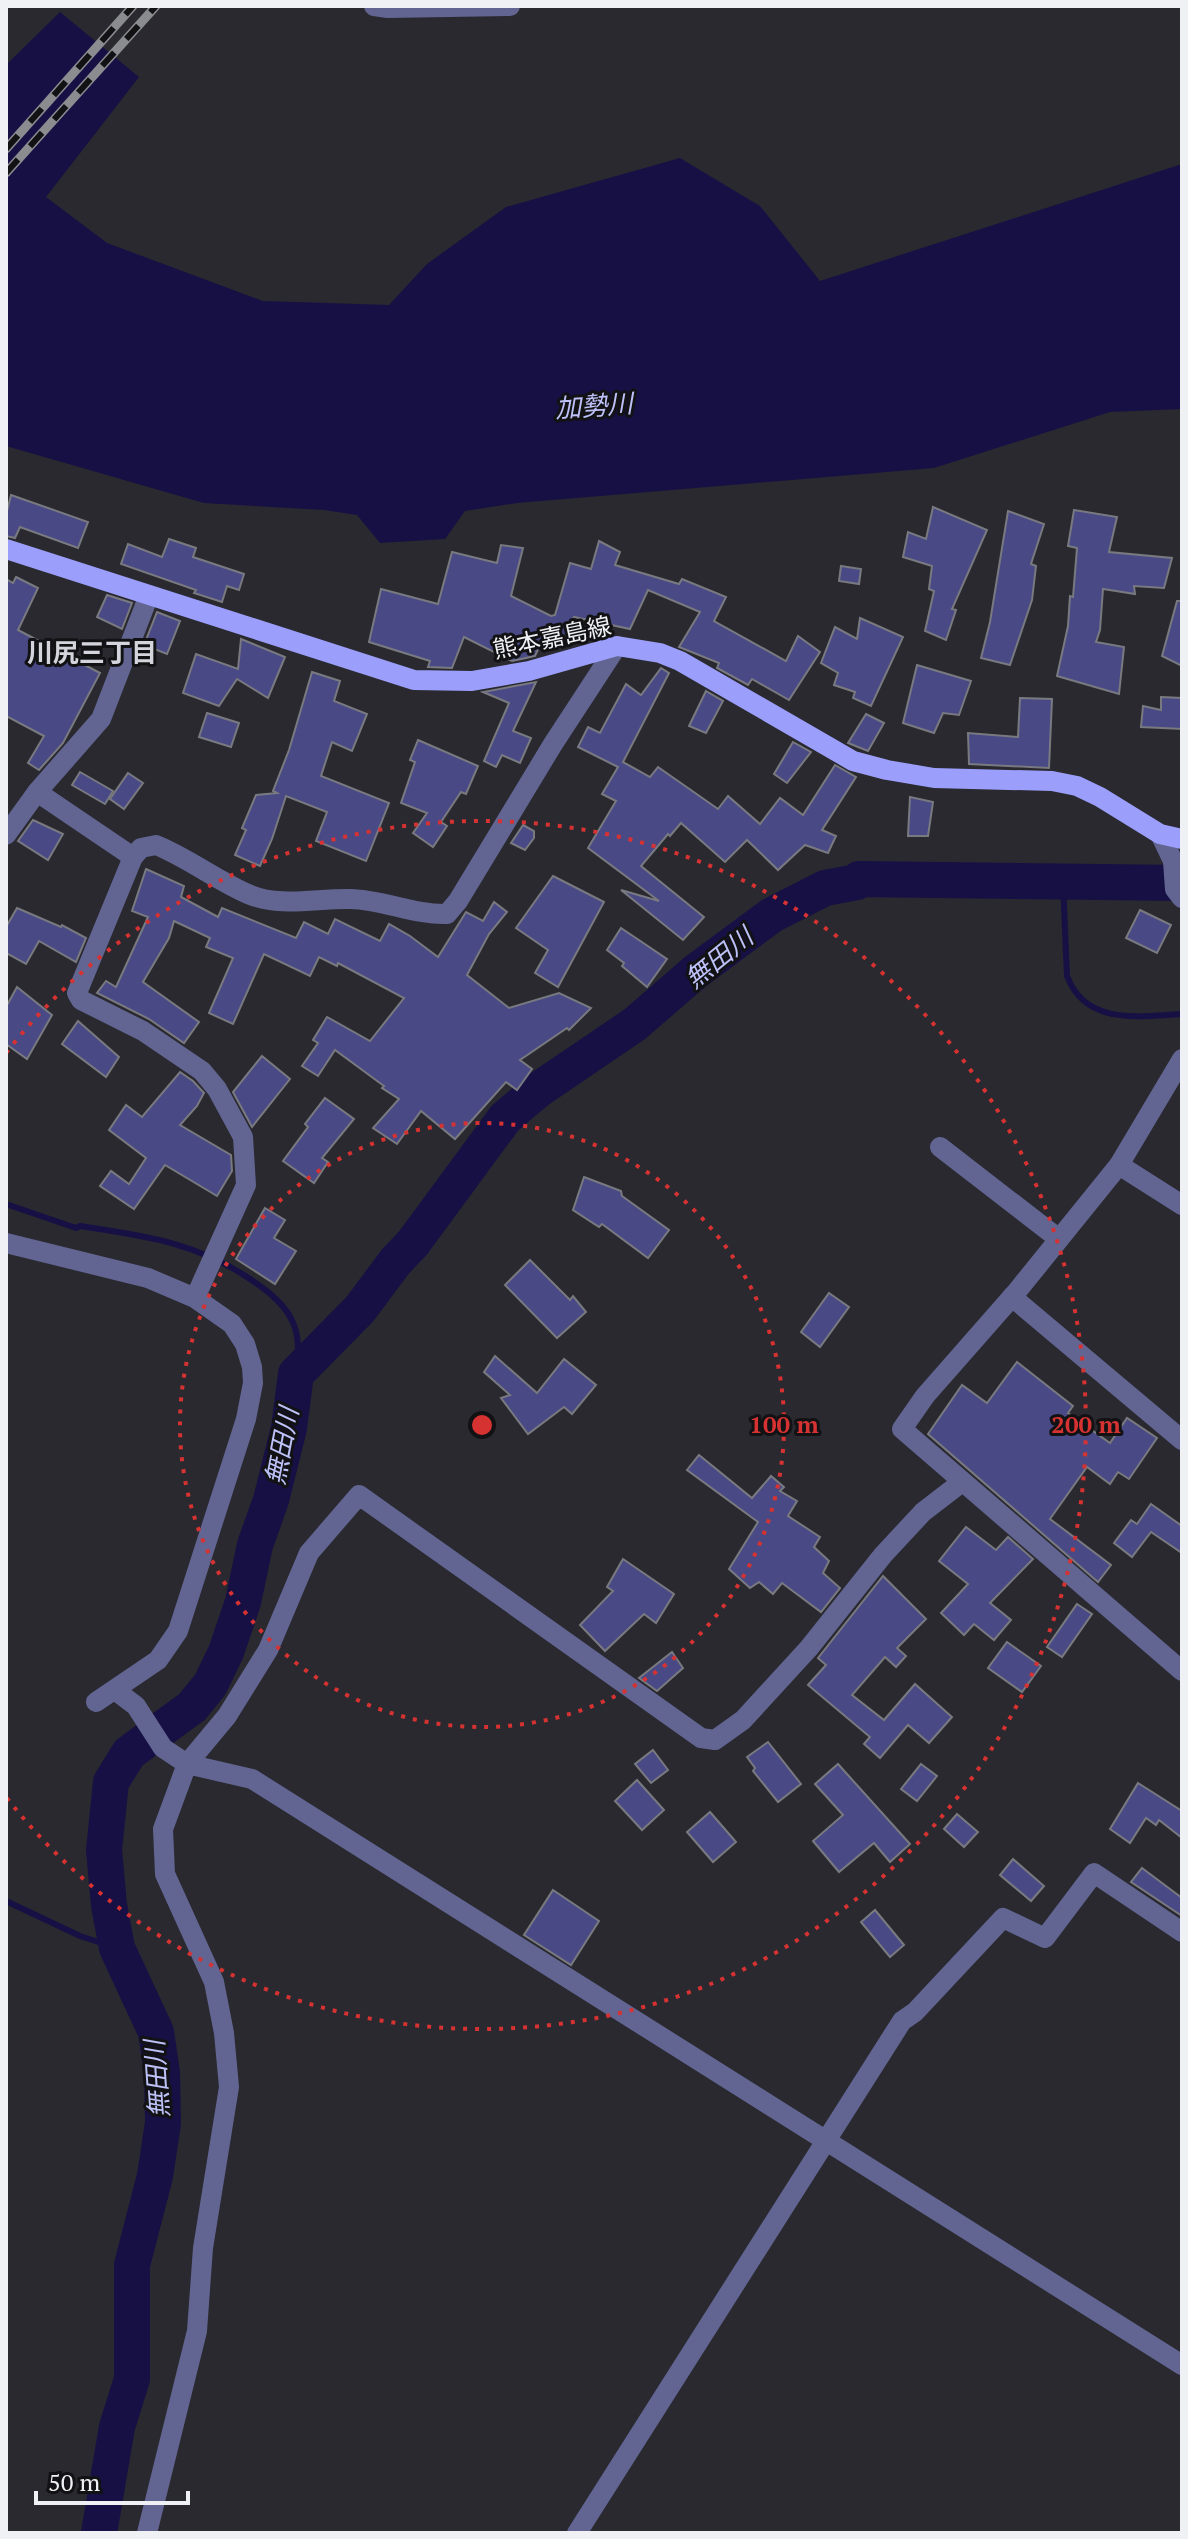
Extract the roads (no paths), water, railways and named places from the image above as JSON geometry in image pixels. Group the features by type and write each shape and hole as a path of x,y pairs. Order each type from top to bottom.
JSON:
{"main road":[{"name":"熊本嘉島線","path":"6,549 414,680 472,681 529,671 617,646 660,653 680,661 853,761 934,778 1052,781 1077,786 1160,834 1182,839"}],"street":[{"path":"374,6 510,6"},
{"path":"6,835 37,792 101,719 149,595"},
{"path":"195,1298 246,1185 243,1137 217,1089 202,1071 143,1031 81,1000 77,993 133,857 141,848 156,845 249,894 277,902 353,899 425,915 447,914 617,646"},
{"path":"37,792 133,857"},
{"path":"1160,834 1173,861 1175,889 1182,898"},
{"path":"1182,1059 1119,1165 1012,1297 925,1396 902,1429 1182,1671"},
{"path":"940,1147 1059,1239"},
{"path":"1119,1165 1182,1205"},
{"path":"6,1243 148,1278 195,1298 232,1324 245,1344 252,1367 253,1383 246,1419 178,1631 158,1660 120,1693 96,1702"},
{"path":"1012,1297 1182,1440"},
{"path":"147,2533 197,2331 203,2248 229,2087 224,2033 214,1982 165,1874 163,1829 178,1759 227,1716 268,1650 309,1553 359,1495 701,1738 715,1740 743,1720 809,1648 883,1555 923,1512 962,1482"},
{"path":"120,1693 136,1706 163,1748 178,1759 252,1779 1182,2365"},
{"path":"577,2533 902,2021 915,2012 1003,1918 1045,1938 1094,1873 1182,1932"}],"water":[{"name":"加勢川","path":"60,12 139,77 46,197 107,243 263,301 389,305 427,264 506,207 680,158 760,206 820,281 1182,164 1182,409 1110,412 934,468 517,503 465,511 445,539 380,543 357,515 324,510 204,503 6,446 6,65"}],"waterway":[{"name":"無田川","path":"99,2533 117,2427 132,2379 132,2265 155,2176 163,2123 162,2073 156,2032 117,1948 109,1905 104,1850 111,1782 129,1753 192,1707 210,1685 226,1652 243,1602 255,1545 271,1500 289,1428 296,1374 360,1309 505,1118 538,1090 635,1024 695,972 772,915 825,888 859,879 1182,883"},
{"path":"1063,882 1067,976 1076,992 1100,1011 1132,1016 1182,1014"},
{"path":"6,1204 76,1228 80,1226 170,1243 232,1268 271,1295 291,1318 298,1343 296,1374"},
{"path":"6,1901 80,1936 117,1948"}],"railway":[{"path":"6,149 133,6"},
{"path":"6,173 156,6"}],"district":[{"name":"川尻三丁目","path":"92,653"}]}
